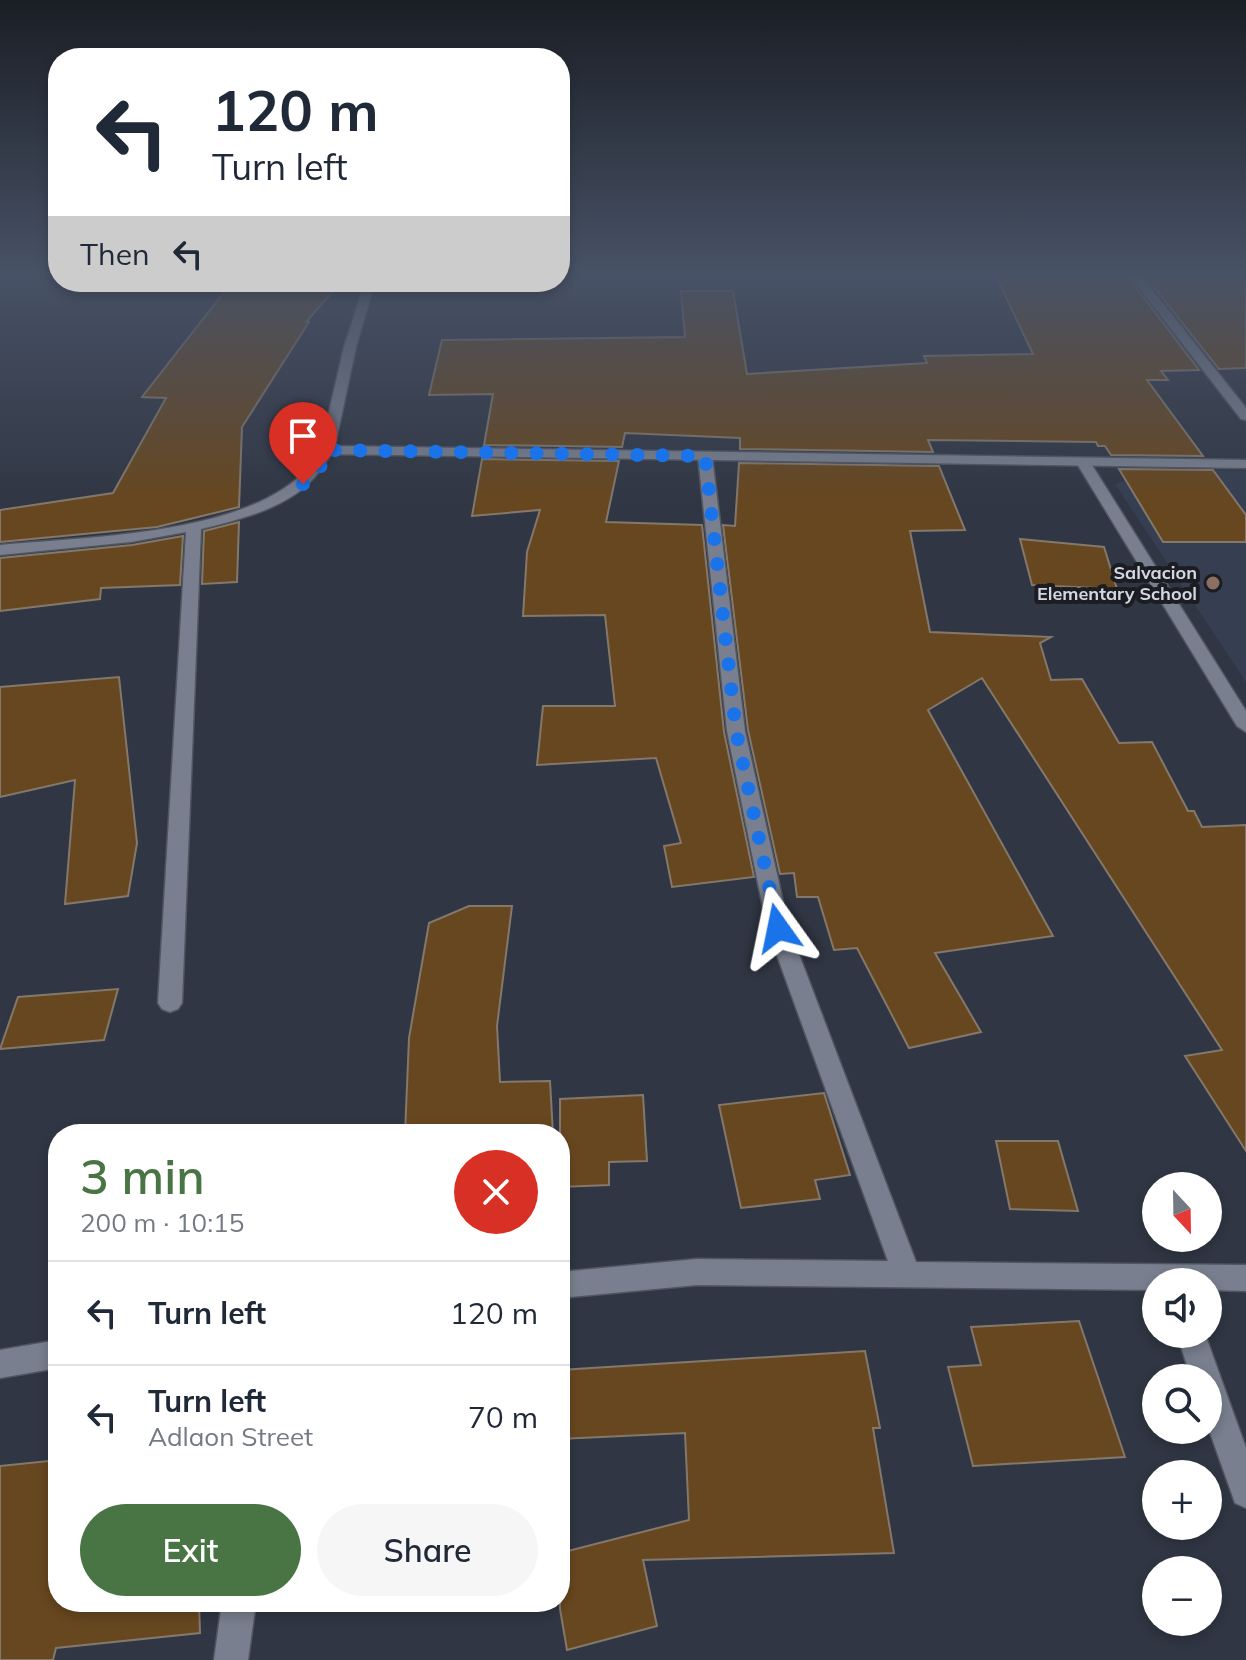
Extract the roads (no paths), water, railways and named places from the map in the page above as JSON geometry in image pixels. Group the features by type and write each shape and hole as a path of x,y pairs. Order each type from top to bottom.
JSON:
{"street":[{"path":"0,550 194,528 247,514 277,501 303,484 320,467 327,450 349,349"},
{"path":"1193,349 1246,416"},
{"path":"327,450 1246,464"},
{"path":"705,456 736,731 778,928 907,1275"},
{"path":"1083,462 1246,726"},
{"path":"170,1003 194,528"},
{"path":"570,1284 697,1272 1142,1279"},
{"path":"1222,1278 1246,1278"},
{"path":"0,1364 48,1356"},
{"path":"1222,1423 1246,1492"},
{"path":"231,1660 238,1612"}],"place":[{"name":"Salvacion Elementary School","path":"1213,583"}]}
